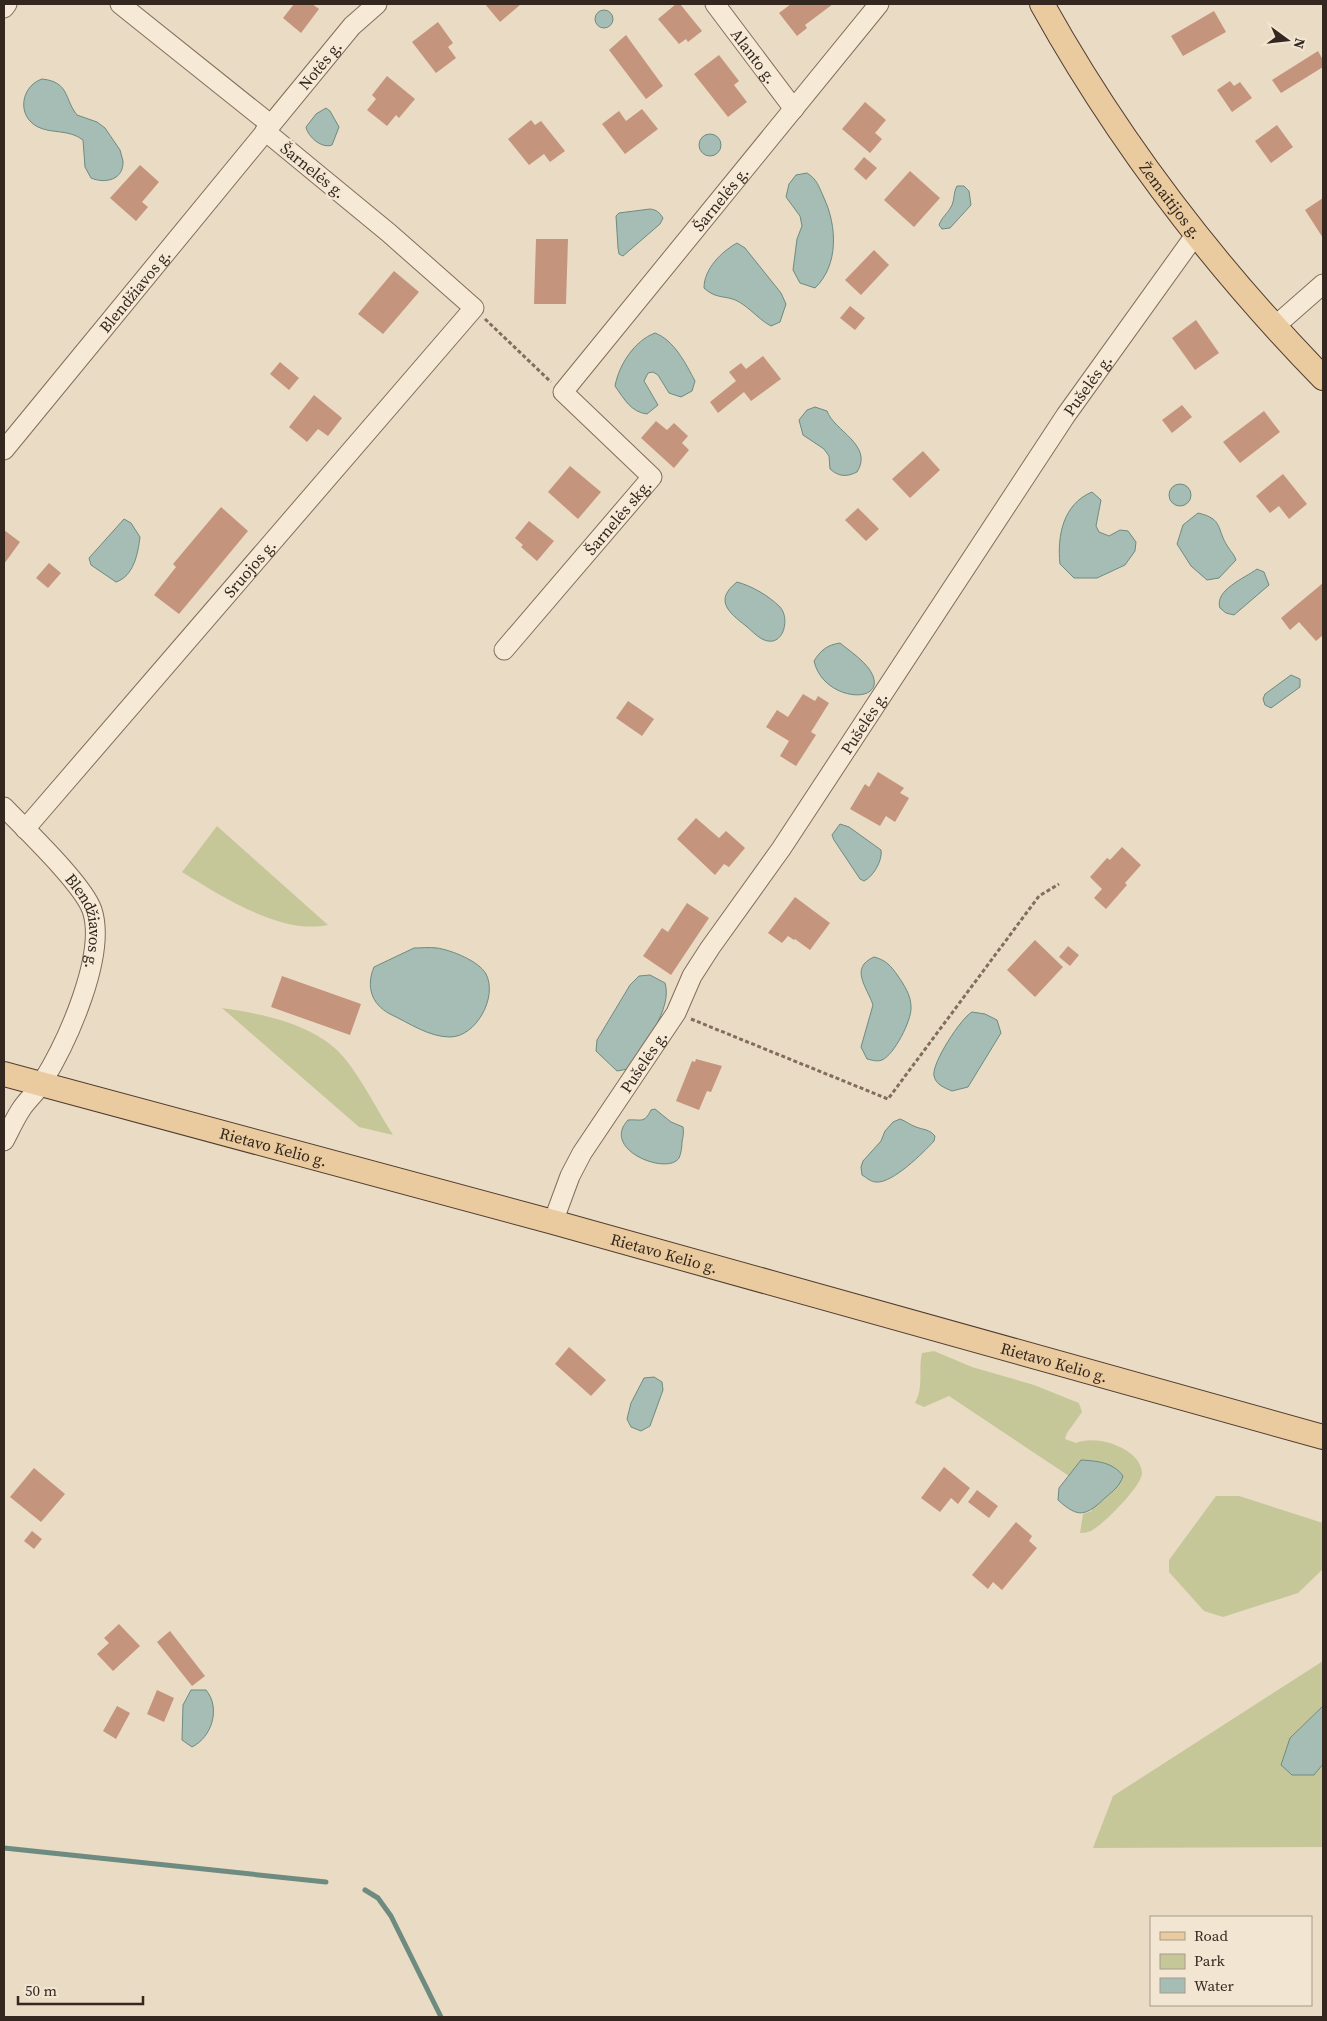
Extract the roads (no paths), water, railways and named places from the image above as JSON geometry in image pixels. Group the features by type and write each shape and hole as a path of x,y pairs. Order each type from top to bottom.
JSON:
{"main road":[{"name":"Žemaitijos g.","path":"1042,4 1079,70 1196,234 1274,327 1323,378"},
{"name":"Rietavo Kelio g.","path":"4,1074 553,1222 1323,1437"}],"street":[{"path":"4,8 7,4"},
{"name":"Šarnelės g.","path":"120,4 268,128 474,308"},
{"name":"Notės g.","path":"268,128 352,26 377,4"},
{"name":"Alanto g.","path":"715,4 794,109"},
{"name":"Šarnelės g.","path":"562,392 878,4"},
{"name":"Blendžiavos g.","path":"4,450 268,128"},
{"name":"Pušelės g.","path":"553,1222 570,1176 582,1153 676,1013 692,976 710,948 781,849 1066,415 1196,234"},
{"path":"1274,327 1323,284"},
{"name":"Sruojos g.","path":"25,829 474,308"},
{"name":"Šarnelės skg.","path":"504,650 652,477 562,392"},
{"name":"Blendžiavos g.","path":"4,807 80,890 92,909 97,931 95,956 59,1054 42,1084 22,1108 4,1141"}],"water":[{"path":"600,10 608,10 613,15 611,26 600,28 595,23 595,15"},
{"path":"42,79 62,87 77,115 97,122 105,128 120,150 123,161 120,173 113,179 102,181 91,178 85,167 83,140 72,134 38,127 26,116 24,102 26,94 29,88"},
{"path":"326,108 330,111 339,127 332,145 328,146 316,141 307,131 306,127 316,114"},
{"path":"710,134 718,137 721,145 718,153 710,156 702,153 699,145 702,137"},
{"path":"807,173 821,190 828,209 833,233 832,257 823,279 815,288 800,283 793,270 797,239 802,226 800,216 786,197 789,184 796,175"},
{"path":"957,186 964,186 969,191 971,205 950,228 942,229 939,225 952,204"},
{"path":"650,209 658,212 663,218 660,224 623,256 619,254 616,216 619,213"},
{"path":"737,243 745,248 781,293 786,304 780,322 771,326 746,306 735,300 713,294 704,288 707,274 714,262"},
{"path":"655,333 662,336 674,347 695,381 692,391 681,397 669,393 658,375 653,372 648,373 644,381 658,405 647,414 632,408 615,386 624,362 634,348"},
{"path":"815,407 827,411 837,425 857,446 861,462 857,472 843,475 833,472 830,469 829,456 824,449 803,435 799,420 807,410"},
{"path":"1180,484 1188,487 1191,495 1188,503 1180,506 1172,503 1169,495 1172,487"},
{"path":"1092,492 1101,500 1096,526 1099,532 1109,536 1120,530 1128,531 1136,542 1135,551 1125,565 1097,578 1074,578 1060,564 1061,532 1068,513 1074,504"},
{"path":"1198,513 1212,518 1216,522 1224,541 1236,560 1219,578 1207,580 1191,566 1177,544 1183,525"},
{"path":"124,519 131,523 140,537 138,550 131,569 127,575 116,582 91,565 89,558"},
{"path":"1257,569 1264,572 1269,585 1234,615 1226,613 1220,608 1219,602 1226,590"},
{"path":"737,582 760,592 780,607 785,617 784,629 774,641 762,639 756,635 729,611 726,606 726,594"},
{"path":"840,643 859,658 871,671 874,685 870,692 862,695 840,691 829,684 820,674 814,661 825,649"},
{"path":"1291,675 1300,679 1300,687 1271,708 1265,705 1263,699 1265,694"},
{"path":"840,824 849,827 881,850 877,868 864,881 860,879 834,840 832,835"},
{"path":"414,948 437,948 450,951 471,961 486,974 489,983 487,1004 476,1023 460,1035 450,1037 434,1035 419,1029 390,1014 374,1000 370,981 374,967"},
{"path":"874,957 885,962 895,972 907,990 911,1007 909,1020 897,1044 887,1057 878,1061 867,1059 861,1047 873,1005 864,985 861,972 862,967 867,961"},
{"path":"650,975 665,983 665,1004 661,1016 628,1069 617,1071 596,1051 597,1040 630,985 639,976"},
{"path":"972,1012 985,1014 997,1020 1001,1033 968,1087 952,1091 937,1082 934,1070 948,1042 961,1023"},
{"path":"655,1109 671,1122 683,1127 680,1155 673,1163 662,1164 639,1157 629,1150 623,1141 622,1131 628,1120 644,1119 651,1110"},
{"path":"900,1119 931,1132 935,1136 934,1141 899,1173 883,1181 871,1181 862,1175 861,1167 863,1161 881,1141 885,1131 893,1122"},
{"path":"654,1377 662,1382 663,1390 650,1426 641,1431 631,1427 627,1419 631,1403 644,1378"},
{"path":"1081,1460 1110,1465 1123,1476 1114,1490 1093,1508 1082,1513 1072,1510 1058,1500 1059,1488"},
{"path":"191,1690 206,1690 211,1697 213,1705 212,1722 209,1729 205,1736 192,1747 182,1740 183,1705"},
{"path":"1323,1706 1323,1764 1314,1775 1292,1775 1281,1765 1290,1738"}],"waterway":[{"path":"4,1848 326,1882"},
{"path":"365,1890 378,1898 391,1916 441,2017"}]}
